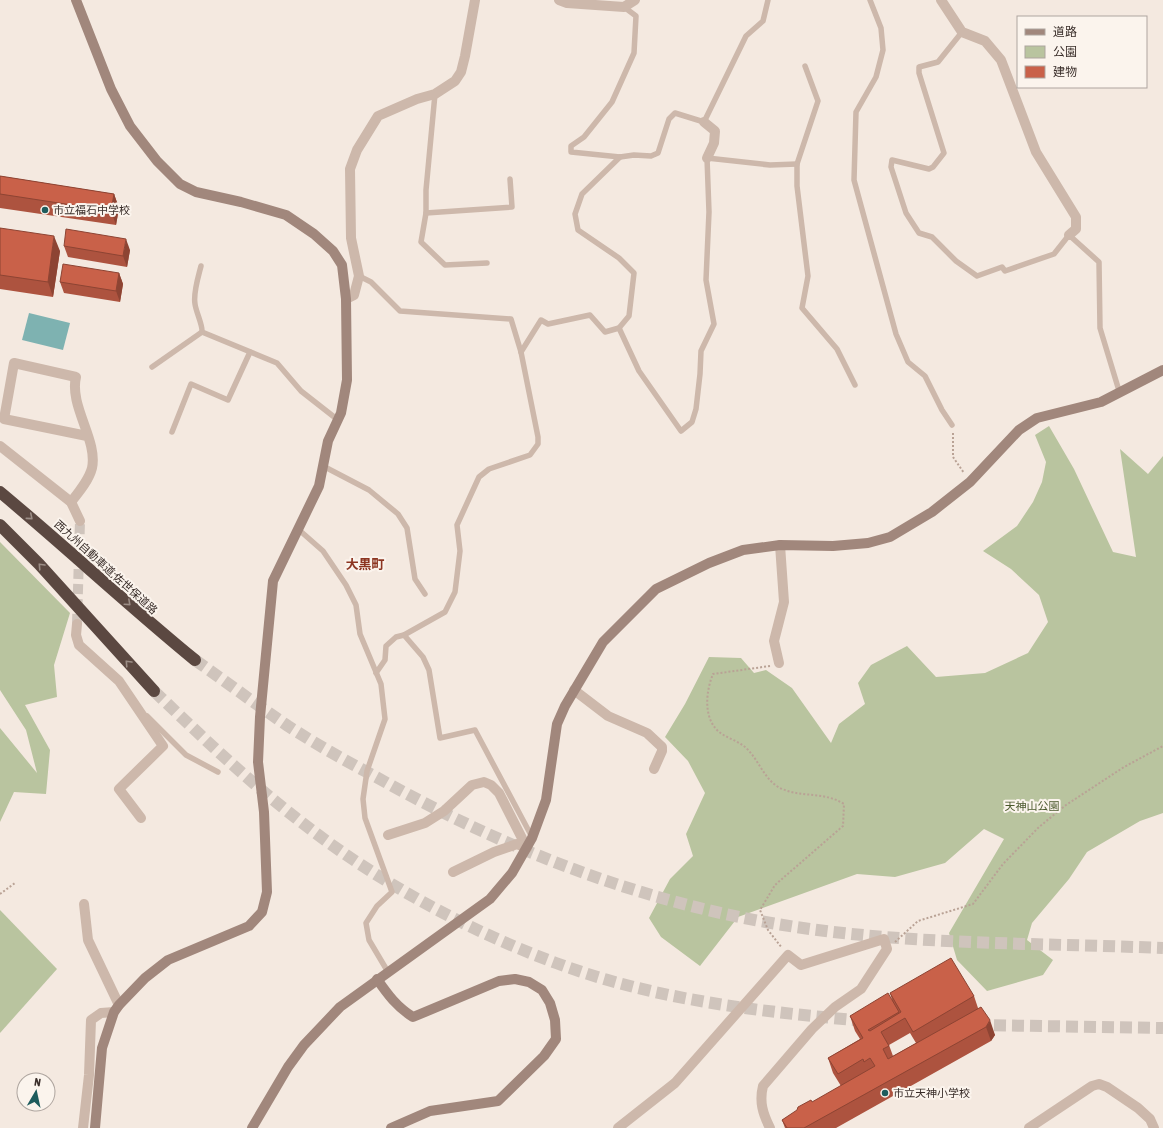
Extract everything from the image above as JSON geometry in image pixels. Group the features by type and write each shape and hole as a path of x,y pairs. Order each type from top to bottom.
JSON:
{"highway":[{"name":"西九州自動車道;佐世保道路","path":"0,492 154,627 195,660"},
{"path":"0,525 39,564 154,691"}],"street":[{"path":"76,0 111,89 130,126 157,161 180,184 196,192 241,202 286,215 314,234 334,251 342,265 346,299 347,380 341,413 328,441 318,486 272,581 260,717 258,762 264,812 267,892 262,912 249,926 168,960 146,978 117,1008 102,1048 95,1128"},
{"path":"346,299 354,295 359,276 351,238 350,223 350,169 357,150 378,116 417,99 435,94 455,81 461,72 475,0"},
{"path":"560,0 568,3 624,7 635,0"},
{"path":"941,0 962,32 985,41 1001,60 1036,152 1076,217 1076,230 1069,235"},
{"path":"704,122 714,132 714,143 707,158"},
{"path":"71,502 86,482 92,467 92,452 75,394 74,385 76,377 14,363 4,419 87,436"},
{"path":"252,1128 288,1067 304,1045 340,1007 490,899 512,873 532,838 546,800 557,724 574,690 603,642 656,589 708,563 744,550 780,545 833,546 868,543 890,537 932,512 970,482 1020,430 1037,418 1101,402 1120,394 1163,370"},
{"path":"0,446 71,502 80,521"},
{"path":"780,545 784,602 774,641 780,664"},
{"path":"77,624 76,635 79,645 119,681 164,746 119,789 141,818"},
{"path":"574,690 608,716 647,733 662,746 662,751 654,769"},
{"path":"388,834 425,823 444,811 472,785 484,782 491,785 499,793 527,848"},
{"path":"453,872 494,852 517,844 527,848"},
{"path":"84,904 88,940 117,1008"},
{"path":"618,1128 675,1083 788,955 801,965 884,939 887,949 861,989 835,1007 812,1029 763,1086 760,1098 764,1116 770,1128"},
{"path":"377,979 390,998 413,1017 499,981 515,979 529,982 542,990 550,1003 555,1020 556,1039 544,1056 498,1101 430,1110 391,1128"},
{"path":"83,1128 89,1076 91,1020 101,1013 117,1008"},
{"path":"1029,1128 1092,1086 1099,1084 1107,1087 1138,1108 1150,1119 1154,1128"}],"lane":[{"path":"624,7 636,16 634,53 612,102 584,136 571,146 571,152 620,157 634,155 651,156 658,153 670,119 675,113 704,122 746,36 763,20 768,0"},
{"path":"870,0 881,28 883,50 876,77 856,112 854,180 896,334 908,362 925,376 942,410 952,425"},
{"path":"962,32 938,62 919,67 921,80 944,153 933,167 929,169 892,160 892,167 906,212 919,233 932,237 956,261 977,276 1002,267 1005,271 1054,254 1069,235 1099,262 1100,328 1120,394"},
{"path":"805,66 818,101 797,164 797,186 808,276 802,308 837,349 855,385"},
{"path":"435,94 426,190 426,213 421,242 445,265 487,263"},
{"path":"521,352 541,320 548,324 590,315 605,332 619,328 628,316 634,273 619,258 578,230 575,214 582,194 620,157"},
{"path":"619,328 639,371 681,431 692,422 696,409 701,350 714,324 706,280 709,212 707,158 770,165 797,164"},
{"path":"426,213 512,207 510,179"},
{"path":"200,266 194,302 202,332"},
{"path":"359,276 371,282 400,311 511,319 521,352 538,444 530,455 489,469 479,477 457,525 460,551 455,592 445,612 404,635 396,637 386,646 384,660 376,673"},
{"path":"202,332 277,363 301,391 338,420"},
{"path":"152,368 202,332"},
{"path":"172,432 191,384 228,400 250,352"},
{"path":"323,466 369,490 398,514 407,528 415,579 425,594"},
{"path":"298,529 323,551 346,584 356,605 360,634 382,684 385,719 367,771 363,799 365,818 392,892 377,906 366,924 369,940 388,972"},
{"path":"404,635 423,657 429,670 440,738 475,730 532,838"},
{"path":"137,708 155,723 186,755 218,772"}],"path":[{"path":"952,425 953,457 970,482"},
{"path":"780,664 755,669 713,674 708,685 707,707 710,719 718,731 744,745 759,762 767,779 780,788 797,794 817,794 839,800 844,804 843,826 775,885 760,910 768,930 788,955"},
{"path":"887,949 918,921 973,904 1003,864 1044,823 1066,805 1124,767 1163,746"},
{"path":"0,894 15,882"}],"green space":[{"name":"天神山公園","path":"1049,426 1074,469 1113,552 1136,557 1120,449 1148,474 1163,456 1163,813 1140,821 1087,852 1069,879 1032,923 1027,940 1053,960 1043,975 987,991 957,960 949,933 1004,839 984,829 945,863 895,877 857,874 738,917 700,966 661,937 649,918 670,879 693,856 686,834 705,793 688,761 665,737 685,704 709,657 741,658 754,673 766,670 792,688 831,743 839,724 865,704 858,683 871,665 907,646 936,677 985,673 1028,653 1048,622 1039,595 1011,569 983,551 1017,526 1033,502 1042,482 1046,462 1035,435"},
{"path":"0,542 70,613 54,665 57,697 25,705 50,750 46,794 14,792 0,822 0,728 37,773 26,730 0,690"},
{"path":"0,910 57,969 0,1033"}],"water":[{"path":"29,313 70,323 63,350 22,340"}],"building":[{"path":"0,176 114,194 111,211 0,194"},
{"path":"0,228 54,236 48,282 0,275"},
{"path":"66,229 126,239 123,256 64,246"},
{"path":"63,264 119,273 116,291 60,282"},
{"path":"951,958 974,996 913,1032 905,1018 881,1032 889,1046 883,1049 888,1059 981,1007 990,1020 986,1027 804,1128 787,1128 782,1120 797,1110 798,1107 811,1100 812,1102 875,1066 870,1058 864,1062 863,1059 838,1074 828,1058 863,1038 850,1016 888,993 899,1012 868,1030 870,1031 901,1012 890,993"}],"tunnel":[{"path":"77,624 80,521"},
{"path":"195,660 288,726 321,747 427,804 477,829 528,851 580,872 633,889 687,905 741,917 796,927 842,933 933,940 1163,948"},
{"path":"154,691 241,772 277,803 356,862 420,901 487,935 522,950 593,976 670,995 748,1008 866,1021"},
{"path":"976,1025 1163,1028"}],"place":[{"name":"市立福石中学校","path":"45,210"},
{"name":"市立天神小学校","path":"885,1093"}],"district":[{"name":"大黒町","path":"365,564"}]}
